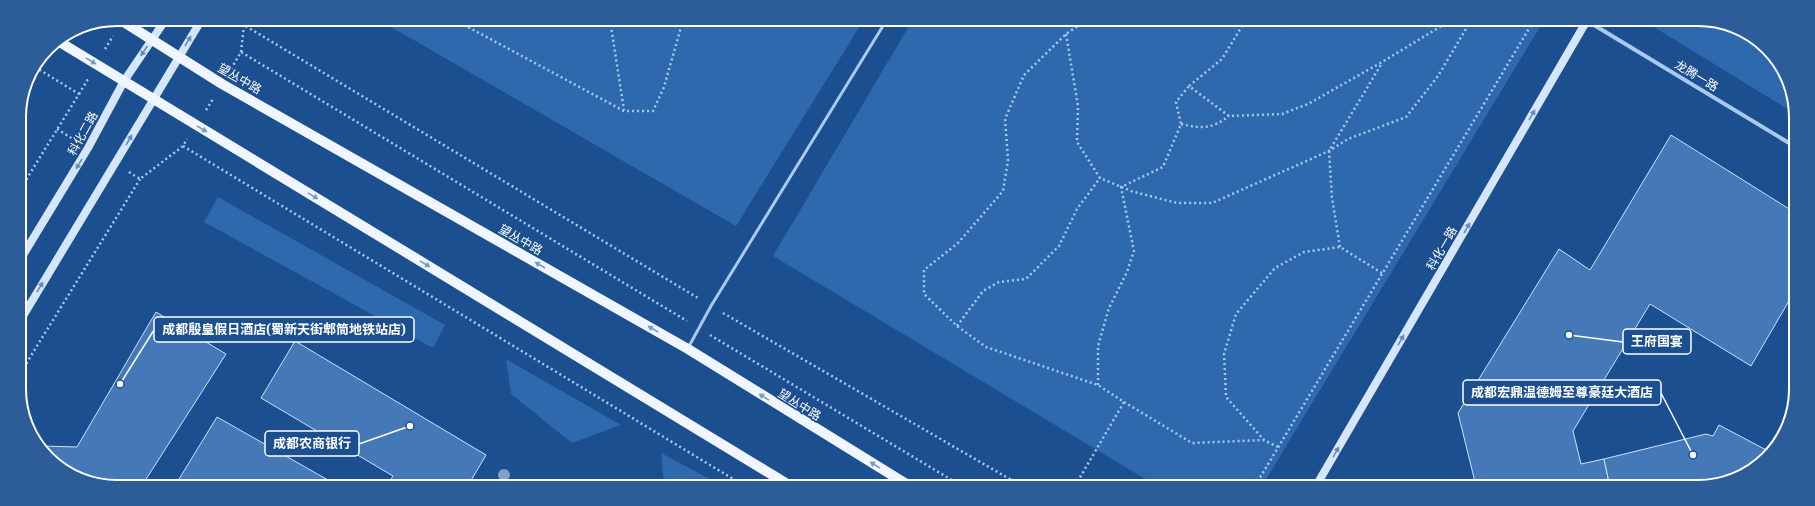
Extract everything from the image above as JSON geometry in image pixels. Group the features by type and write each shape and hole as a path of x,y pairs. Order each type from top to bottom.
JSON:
{"main road":[{"name":"望丛中路","path":"130,26 222,84 688,349 900,480"},
{"path":"63,44 781,480"}],"street":[{"name":"科化二路","path":"26,250 88,148 124,81 161,26"},
{"path":"26,311 198,26"},
{"name":"科化一路","path":"1319,480 1584,26"},
{"name":"龙腾一路","path":"1596,26 1789,143"}],"lane":[{"path":"688,349 712,306 883,26"}],"path":[{"path":"244,26 241,52 183,146 735,480"},
{"path":"246,26 712,306 1010,480"},
{"path":"465,26 624,110 653,111 664,87 680,26"},
{"path":"611,26 624,110"},
{"path":"1078,26 1066,34 1024,75 1005,119 1008,160 1003,191 958,243 924,270 924,294 957,326 986,347 1098,385 1192,443 1264,440"},
{"path":"1121,187 1163,167 1180,124 1176,102 1190,86 1222,58 1241,26"},
{"path":"1180,124 1198,128 1217,125 1229,116 1282,114 1308,104 1441,26"},
{"path":"1066,34 1078,106 1077,142 1100,178 1121,187 1177,203 1212,203 1329,151 1348,139 1406,117 1438,76 1468,26"},
{"path":"1259,480 1531,26"},
{"path":"241,52 952,480"},
{"path":"1340,247 1332,198 1329,151 1382,62"},
{"path":"26,179 79,94 39,70"},
{"path":"1190,86 1229,116"},
{"path":"957,326 983,291 999,282 1026,279 1059,246 1077,209 1100,178"},
{"path":"26,364 140,179"},
{"path":"1098,385 1098,346 1109,308 1127,272 1134,251 1121,187"},
{"path":"1278,447 1264,440 1226,397 1224,354 1236,314 1275,268 1304,252 1340,247 1382,274"},
{"path":"1078,480 1124,402"}],"shaded area":[{"path":"389,26 860,26 736,226"},
{"path":"909,26 1541,26 1266,480 1147,480 773,256"},
{"path":"1652,26 1710,27 1727,31 1744,38 1762,53 1777,71 1784,88 1788,110"},
{"path":"218,197 445,325 433,348 204,222"},
{"path":"506,359 621,425 572,443 511,394"},
{"path":"661,453 712,480 664,480"}],"building":[{"path":"1671,135 1789,209 1789,301 1751,366 1650,304 1573,431 1581,464 1604,459 1608,480 1475,480 1458,413 1559,249 1590,270"},
{"path":"156,312 226,354 146,480 111,480 93,477 71,468 47,446 77,447"},
{"path":"295,341 486,455 471,480 390,480 393,476 261,398"},
{"path":"217,417 328,480 178,480"},
{"path":"1719,425 1765,449 1744,468 1716,478 1704,480 1608,480 1604,459 1706,434 1713,436"}],"place":[{"name":"王府国宴","path":"1569,335"},
{"name":"成都殷皇假日酒店(蜀新天街郫筒地铁站店)","path":"120,384"},
{"name":"成都农商银行","path":"410,426"},
{"name":"成都宏鼎温德姆至尊豪廷大酒店","path":"1693,455"}]}
